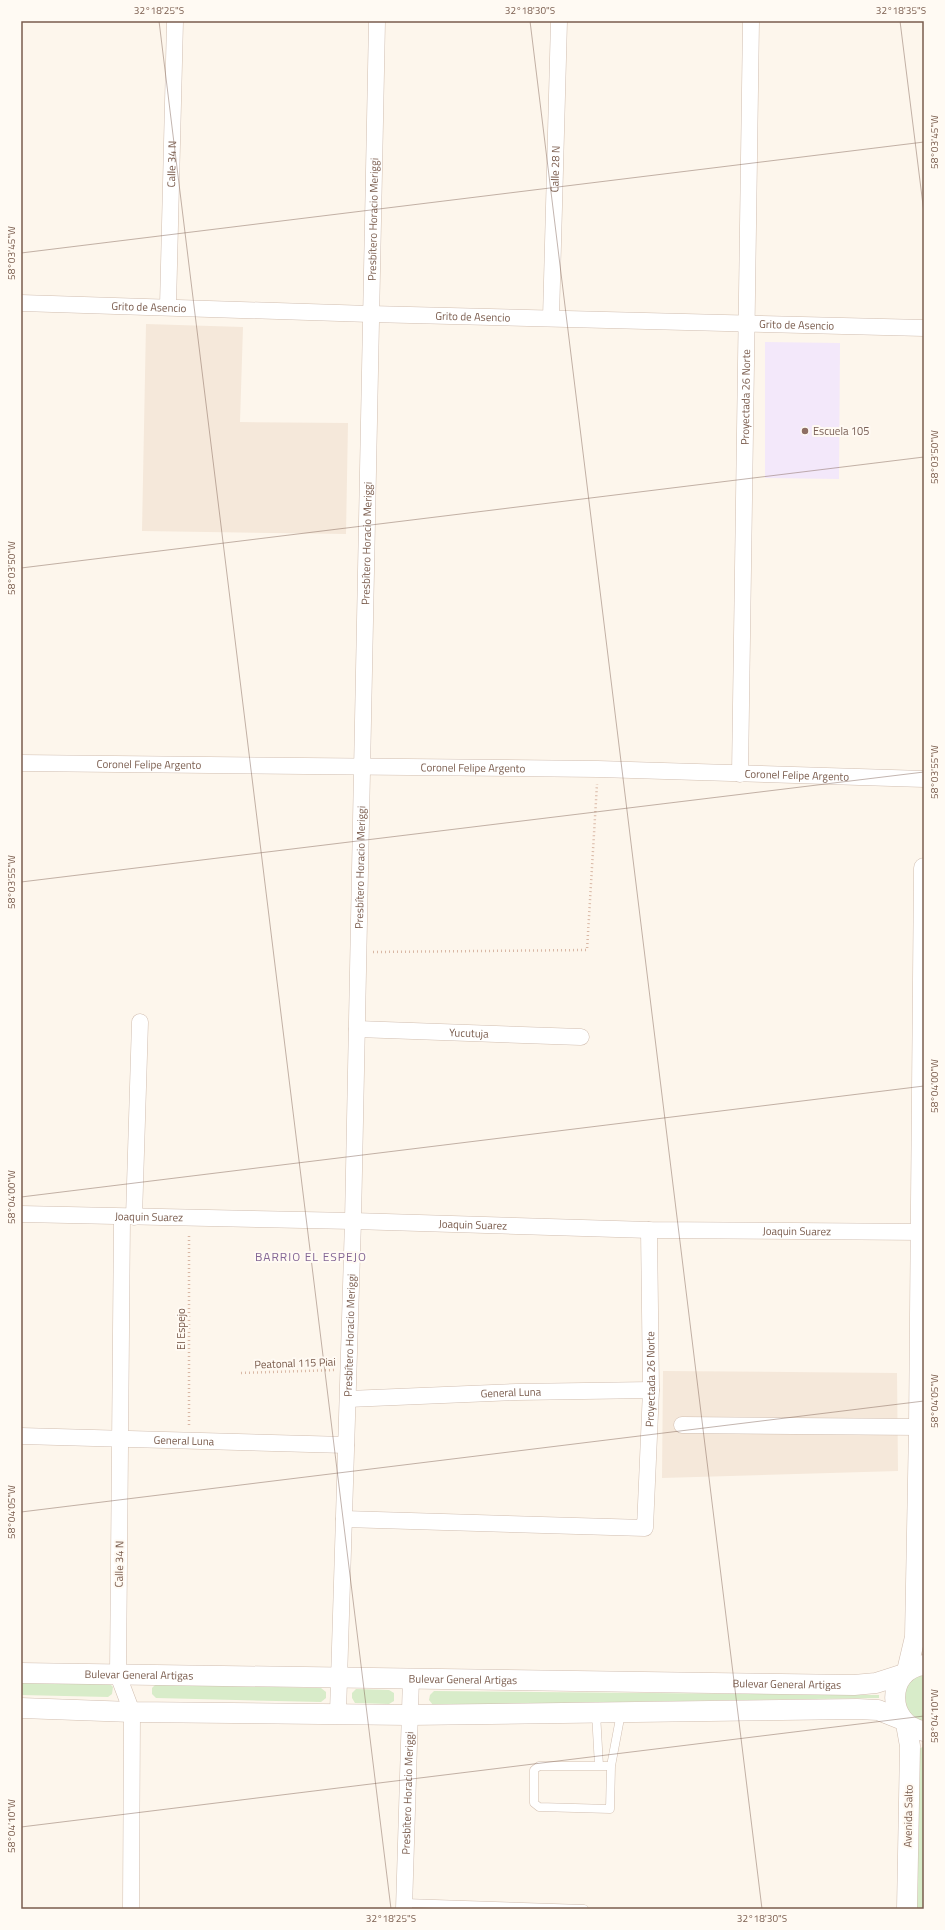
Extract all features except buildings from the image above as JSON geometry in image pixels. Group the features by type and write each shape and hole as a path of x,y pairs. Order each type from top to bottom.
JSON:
{"street":[{"name":"Calle 34 N","path":"168,306 175,21"},
{"name":"Presbítero Horacio Meriggi","path":"338,1713 353,1221 363,767 376,21"},
{"name":"Calle 28 N","path":"551,318 559,21"},
{"name":"Proyectada 26 Norte","path":"740,774 751,21"},
{"name":"Grito de Asencio","path":"21,303 168,306 370,314 746,322 924,328"},
{"name":"Coronel Felipe Argento","path":"21,763 598,769 924,779"},
{"name":"Avenida Salto","path":"907,1909 911,1725 898,1712 894,1702 896,1687 912,1670 915,1637 922,1232 924,868"},
{"name":"Calle 34 N","path":"131,1909 132,1712 118,1675 120,1439 128,1217 140,1022"},
{"name":"Yucutuja","path":"357,1029 581,1037"},
{"name":"Joaquin Suarez","path":"21,1214 353,1221 649,1230 922,1232"},
{"name":"Proyectada 26 Norte","path":"344,1519 645,1528 651,1390 649,1230"},
{"name":"General Luna","path":"348,1399 517,1392 651,1390"},
{"path":"682,1425 919,1427"},
{"name":"General Luna","path":"21,1436 346,1445"},
{"name":"Bulevar General Artigas","path":"21,1673 340,1676 854,1685 876,1683 912,1670"},
{"name":"Presbítero Horacio Meriggi","path":"405,1906 411,1678"},
{"path":"21,1708 132,1712 338,1713 409,1715 857,1709 878,1710 911,1725"}],"lane":[{"path":"596,1712 599,1766"},
{"path":"611,1766 539,1766 534,1770 534,1803 539,1807 608,1810 611,1807 611,1766 621,1712"},
{"path":"405,1906 584,1909"}],"path":[{"path":"358,953 587,950 598,769"},
{"name":"El Espejo","path":"189,1217 189,1441"},
{"name":"Peatonal 115 Piai","path":"241,1373 348,1369"}],"shaded area":[{"path":"146,324 243,327 240,422 348,423 346,534 142,531"},
{"path":"765,342 840,343 839,479 765,478"},
{"path":"663,1371 897,1373 898,1471 662,1478"}],"green space":[{"path":"924,1674 924,1722 922,1722 906,1710 905,1692 908,1683 912,1679"},
{"path":"21,1681 109,1683 113,1687 112,1694 108,1697 21,1695"},
{"path":"156,1684 321,1688 326,1692 326,1698 321,1702 156,1698 152,1694 152,1688"},
{"path":"356,1689 389,1690 394,1693 394,1701 389,1704 355,1703 352,1698 352,1693"},
{"path":"434,1691 879,1695 879,1698 433,1705 429,1700 430,1695"},
{"path":"924,1746 924,1909 916,1909 919,1749"}],"place":[{"name":"Escuela 105","path":"805,431"}],"district":[{"name":"BARRIO EL ESPEJO","path":"311,1257"}]}
